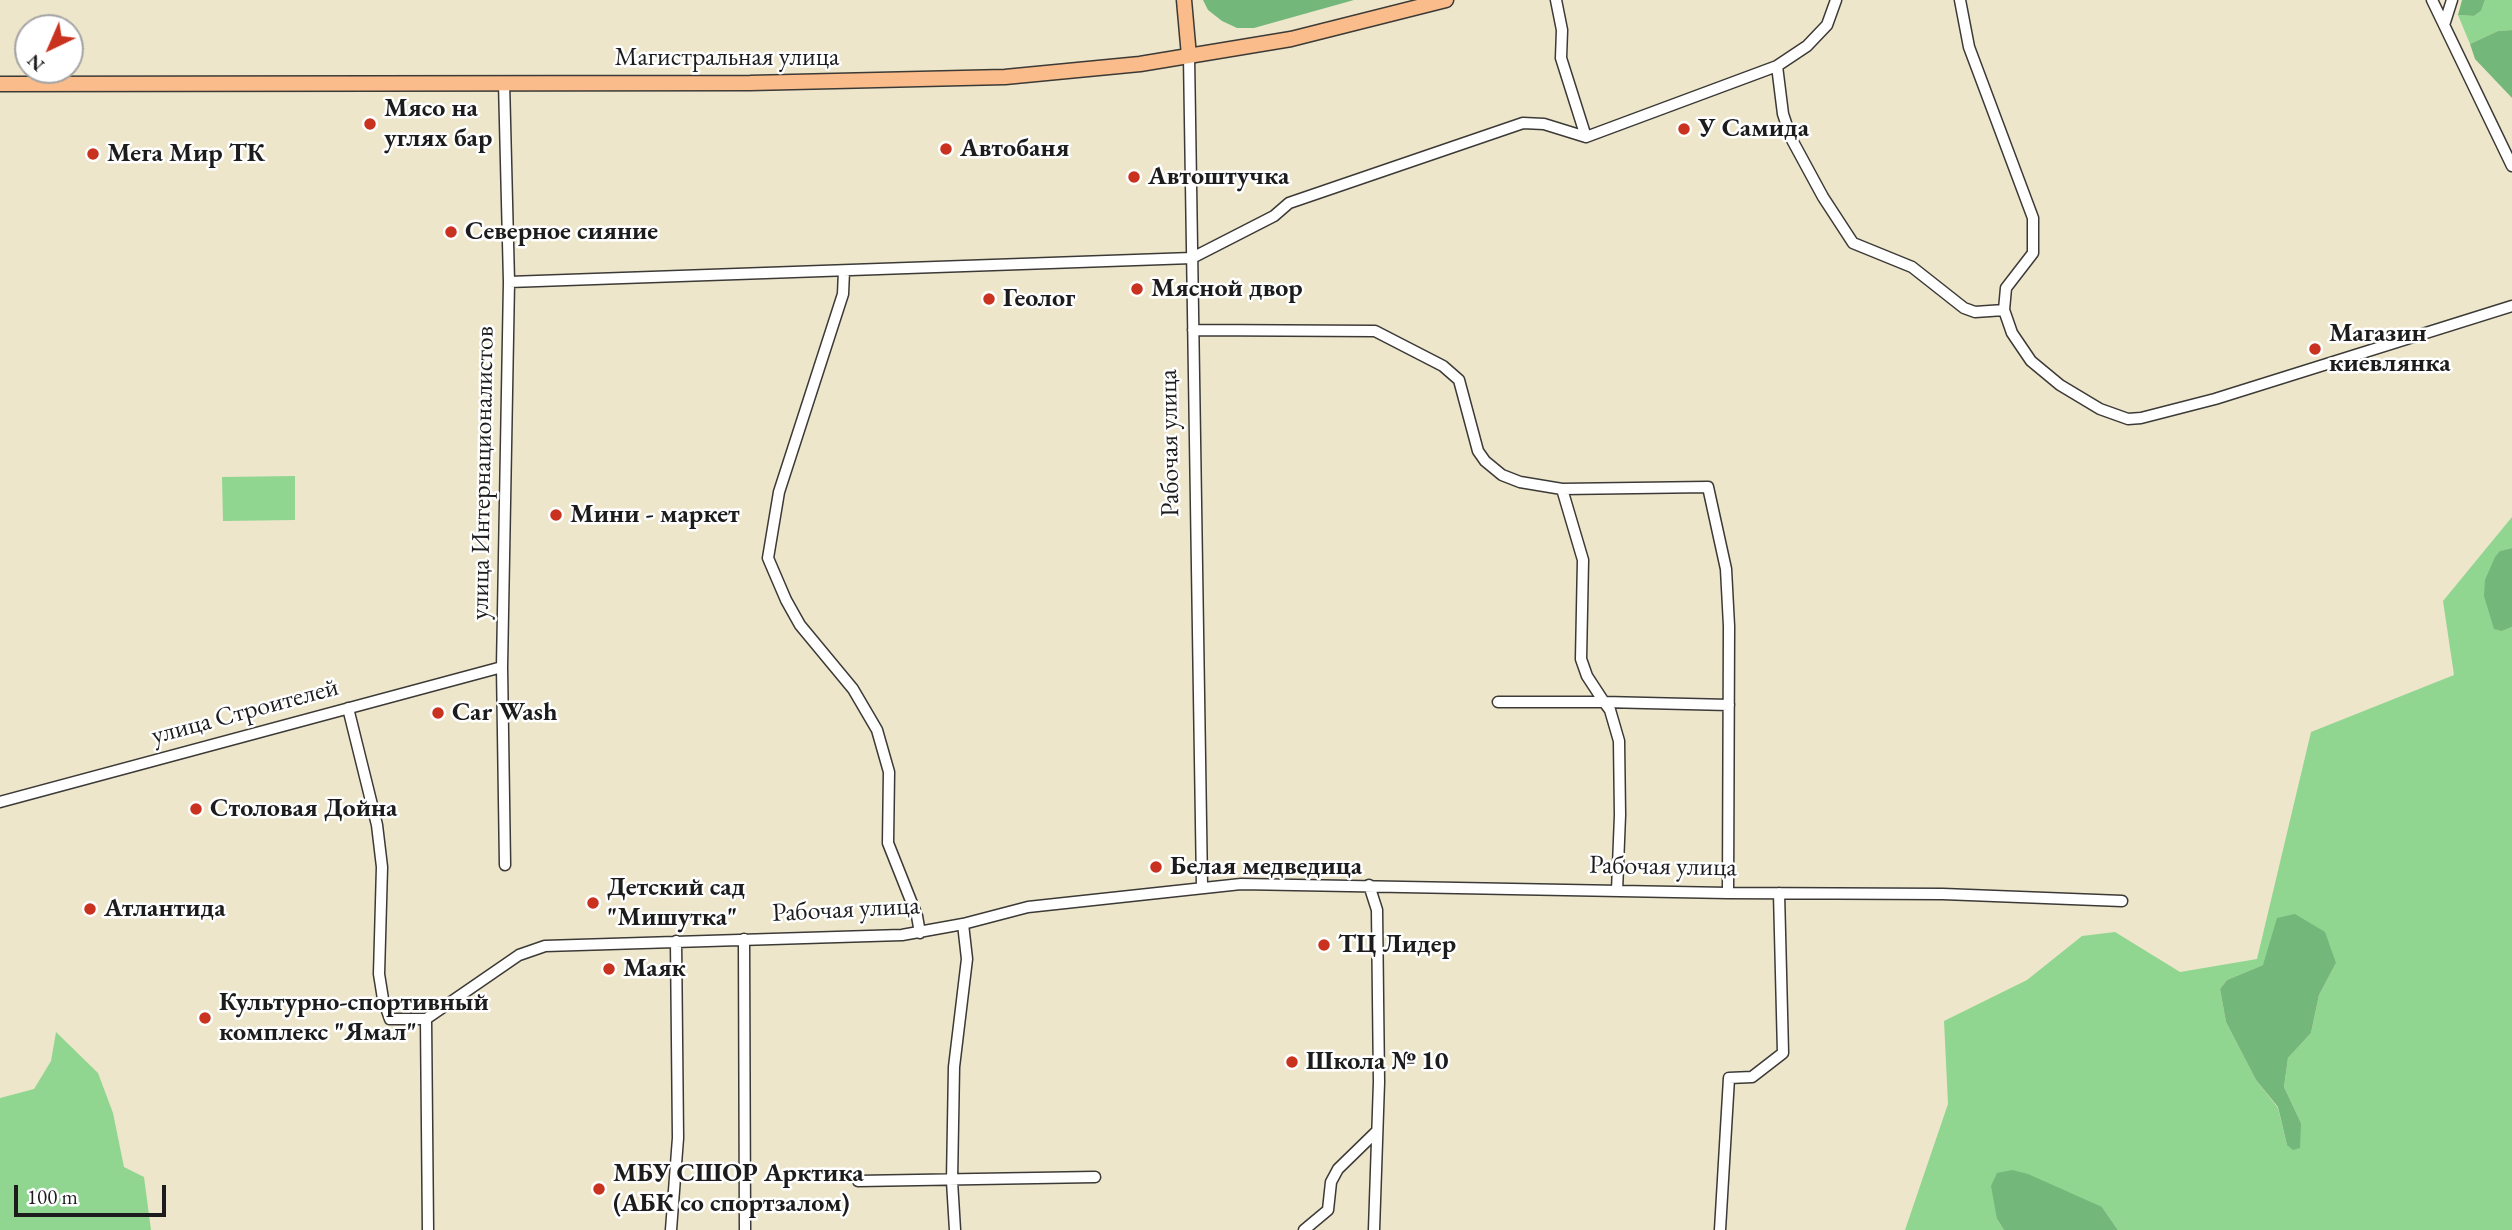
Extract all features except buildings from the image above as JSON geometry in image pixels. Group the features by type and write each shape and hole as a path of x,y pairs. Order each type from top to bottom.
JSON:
{"main road":[{"name":"Рабочая улица","path":"1184,0 1189,57"},
{"name":"Магистральная улица","path":"0,84 923,80 1070,71 1189,57 1291,39 1446,0"}],"street":[{"path":"1556,0 1562,30 1561,58 1586,137"},
{"path":"509,282 1192,258 1274,216 1289,203 1523,123 1544,124 1586,137 1777,66 1807,46 1827,24 1836,0"},
{"path":"1960,0 1969,47 2027,195 2033,218 2033,253 2009,282 2004,310 2019,346 2040,369 2099,409 2128,419 2215,399 2512,306"},
{"path":"2432,0 2445,22 2512,166"},
{"path":"2445,22 2452,0"},
{"name":"Рабочая улица","path":"1189,57 1202,886"},
{"path":"1777,66 1783,114 1791,138 1822,197 1853,243 1912,267 1964,308 1975,312 2004,310"},
{"name":"улица Интернационалистов","path":"504,82 509,282 502,667 505,865"},
{"path":"844,271 843,294 779,492 768,558 800,625 853,689 877,730 890,772 888,843 917,916 920,933"},
{"path":"1193,330 1375,331 1443,366 1459,380 1475,442 1493,469 1520,482 1562,489 1708,487 1726,569 1729,705 1728,893"},
{"path":"1562,489 1584,560 1581,659 1587,676 1615,720 1619,741 1617,891"},
{"name":"улица Строителей","path":"0,802 502,667"},
{"path":"1498,702 1729,705"},
{"path":"348,708 377,825 382,867 379,974 383,999 390,1019 426,1019 428,1230"},
{"name":"Рабочая улица","path":"426,1019 472,985 532,950 569,944 920,933 1028,907 1202,886 1270,883 1728,893 1943,894 2122,901"},
{"path":"1369,885 1377,911 1379,1082 1374,1230"},
{"path":"1720,1230 1729,1078 1752,1077 1783,1053 1779,893"},
{"path":"955,1230 952,1181 954,1067 967,959 963,924"},
{"path":"744,939 745,1230"},
{"path":"671,1230 678,1138 676,941"},
{"path":"1304,1230 1328,1210 1331,1182 1338,1169 1376,1132"},
{"path":"858,1181 1095,1177"}],"green space":[{"path":"1203,0 1354,0 1254,28 1237,28 1208,10"},
{"path":"2462,0 2485,0 2481,11 2474,16 2458,15"},
{"path":"2485,0 2512,0 2512,30 2498,31 2470,44 2458,15 2474,16 2481,11"},
{"path":"2512,30 2512,98 2475,59 2470,44 2498,31"},
{"path":"295,476 295,520 223,521 222,477"},
{"path":"2512,517 2512,548 2501,551 2502,631 2512,627 2512,1230 2118,1230 2102,1207 1997,1219 2004,1230 1905,1230 1948,1104 1944,1021 2027,980 2082,936 2115,932 2180,972 2257,959 2311,732 2454,675 2443,601","holes":["2336,963 2319,995 2311,1033 2288,1058 2284,1087 2301,1123 2287,1145 2278,1108 2256,1080 2226,1022 2220,989 2227,980 2263,965"]},
{"path":"2512,548 2512,627 2502,631 2494,629 2484,596 2485,580 2500,551"},
{"path":"2295,914 2325,932 2336,963 2319,995 2311,1033 2288,1058 2284,1087 2301,1123 2300,1148 2293,1150 2287,1145 2278,1107 2256,1080 2226,1022 2220,989 2227,980 2263,965 2277,918"},
{"path":"56,1032 98,1073 113,1113 124,1167 144,1177 151,1230 0,1230 0,1098 34,1089 51,1061"},
{"path":"2012,1170 2028,1174 2102,1207 2118,1230 2004,1230 1997,1219 1991,1186 1997,1173"}],"place":[{"name":"Мясо на углях бар","path":"370,124"},
{"name":"У Самида","path":"1684,129"},
{"name":"Автобаня","path":"946,149"},
{"name":"Мега Мир ТК","path":"93,154"},
{"name":"Автоштучка","path":"1134,177"},
{"name":"Северное сияние","path":"451,232"},
{"name":"Мясной двор","path":"1137,289"},
{"name":"Геолог","path":"989,299"},
{"name":"Магазин киевлянка","path":"2315,349"},
{"name":"Мини - маркет","path":"556,515"},
{"name":"Car Wash","path":"438,713"},
{"name":"Столовая Дойна","path":"196,809"},
{"name":"Белая медведица","path":"1156,867"},
{"name":"Детский сад \"Мишутка\"","path":"593,903"},
{"name":"Атлантида","path":"90,909"},
{"name":"ТЦ Лидер","path":"1324,945"},
{"name":"Маяк","path":"609,969"},
{"name":"Культурно-спортивный комплекс \"Ямал\"","path":"205,1018"},
{"name":"Школа № 10","path":"1292,1062"},
{"name":"МБУ СШОР Арктика (АБК со спортзалом)","path":"599,1189"}]}
